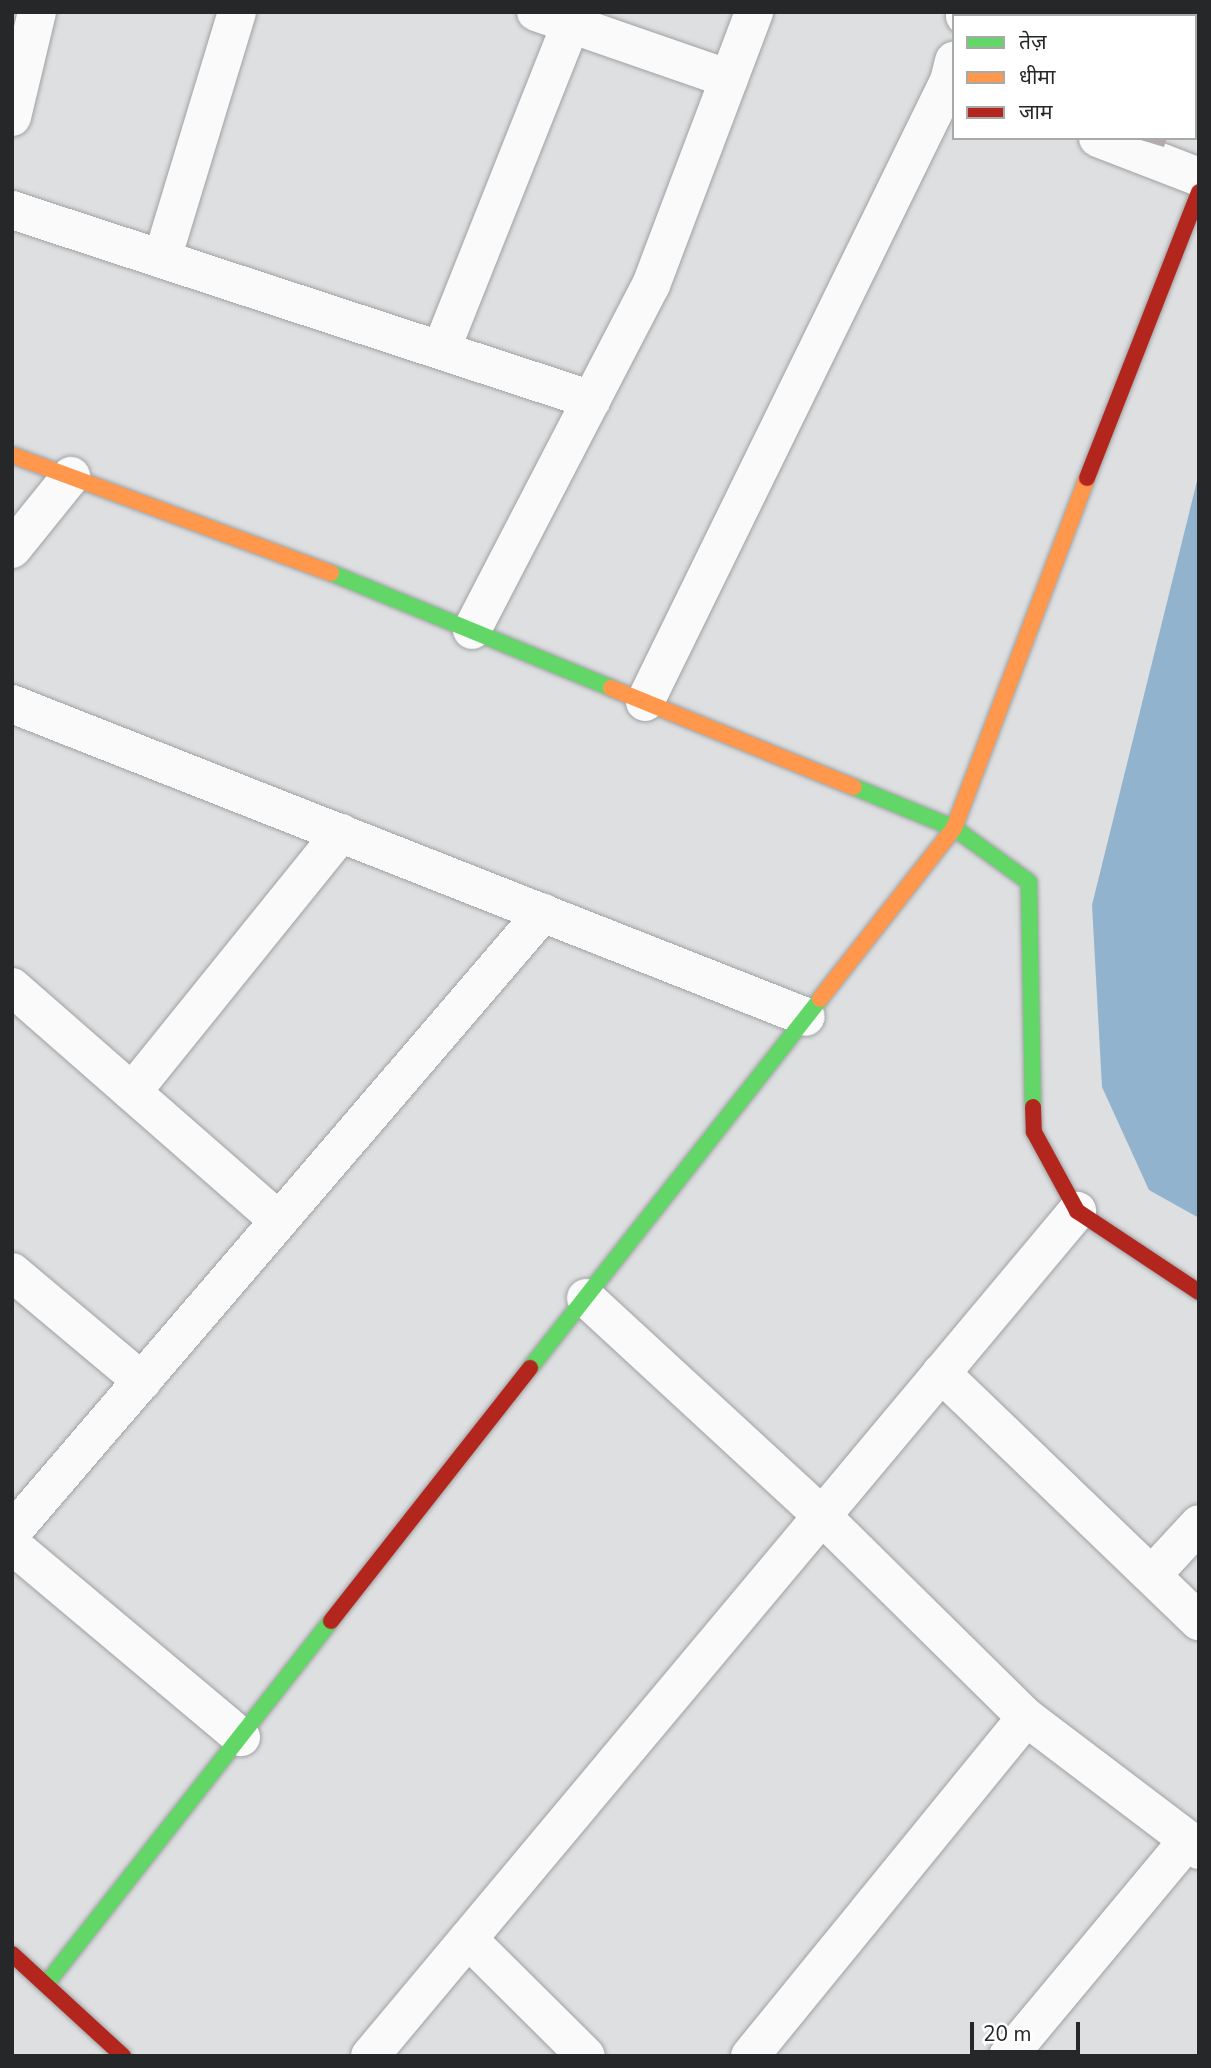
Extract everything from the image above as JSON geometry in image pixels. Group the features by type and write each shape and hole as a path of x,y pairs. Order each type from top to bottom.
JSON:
{"street":[{"path":"12,117 37,12"},
{"path":"162,259 237,12"},
{"path":"472,630 651,285 754,12"},
{"path":"441,351 554,18 729,79"},
{"path":"646,702 952,75"},
{"path":"1103,140 1199,177"},
{"path":"47,1983 954,828 1132,359 1199,192"},
{"path":"12,210 592,400"},
{"path":"12,455 288,555 954,828 1029,882 1034,1132 1077,1211 1199,1292"},
{"path":"12,549 71,476"},
{"path":"12,704 806,1017"},
{"path":"132,1092 341,833"},
{"path":"12,1532 544,913"},
{"path":"12,987 279,1221"},
{"path":"370,2056 1077,1211"},
{"path":"12,1272 142,1381"},
{"path":"586,1298 822,1516 1026,1717 1194,1845 1008,2056"},
{"path":"941,1373 1199,1621"},
{"path":"1152,1576 1199,1524"},
{"path":"12,1545 241,1738"},
{"path":"750,2056 1026,1717"},
{"path":"468,1939 586,2056"},
{"path":"12,1954 47,1983 123,2056"}],"water":[{"path":"1199,473 1199,1218 1149,1190 1102,1087 1092,905"}],"traffic: fast":[{"path":"331,573 611,688"},
{"path":"854,787 954,828 1029,882 1033,1107"},
{"path":"530,1368 820,999"},
{"path":"47,1983 331,1621"}],"traffic: slow":[{"path":"12,455 331,573"},
{"path":"820,999 954,828 1087,478"},
{"path":"611,688 854,787"}],"traffic: jam":[{"path":"1087,478 1199,192"},
{"path":"1033,1107 1034,1132 1077,1211 1199,1292"},
{"path":"331,1621 530,1368"},
{"path":"12,1954 123,2056"}]}
